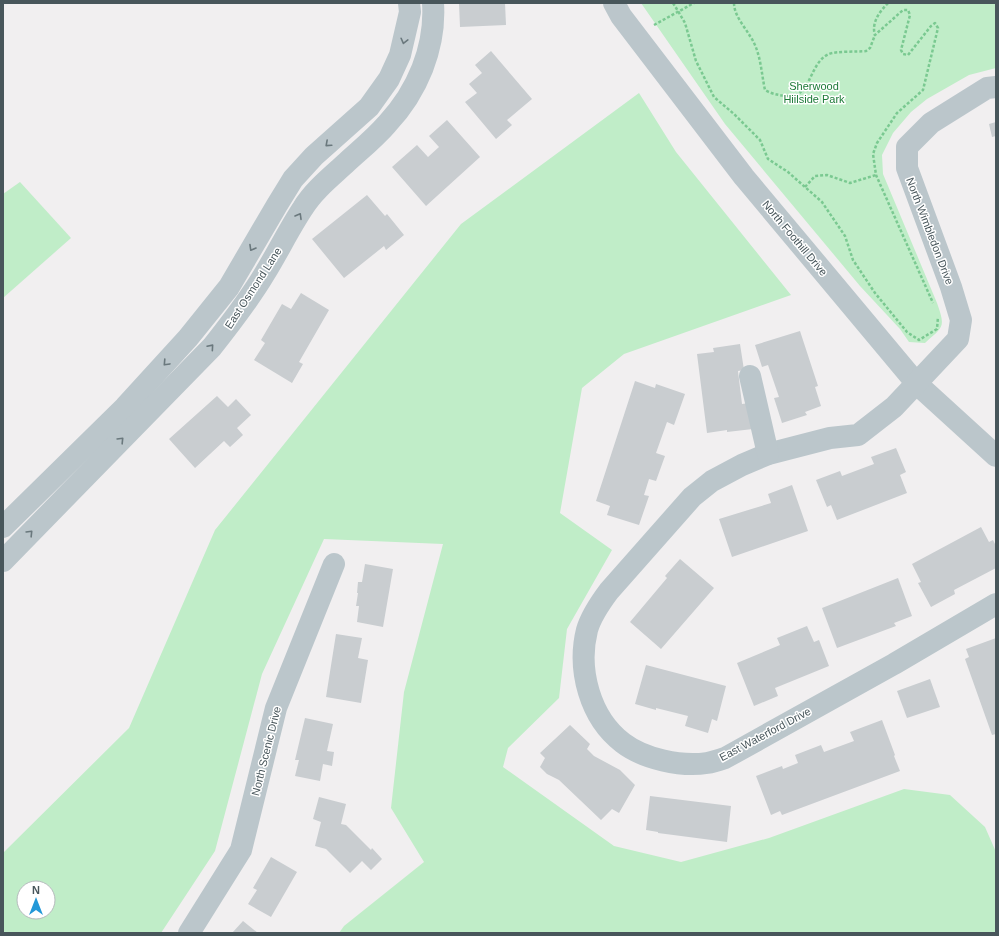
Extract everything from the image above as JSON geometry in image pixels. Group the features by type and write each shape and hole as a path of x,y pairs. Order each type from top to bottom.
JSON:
{"street":[{"name":"East Osmond Lane","path":"3,527 125,407 188,338 229,287 267,220 293,179 314,156 369,107 389,79 400,55 410,12 410,3"},
{"name":"East Osmond Lane","path":"3,561 212,347 241,311 304,207 324,183 386,125 401,108 421,73 427,55 432,33 433,3"},
{"name":"North Foothill Drive","path":"614,3 621,16 744,177 917,384 996,456"},
{"name":"North Wimbledon Drive","path":"917,384 958,339 961,320 951,287 906,168 907,147 931,123 987,88 996,87"},
{"path":"267,220 287,235"},
{"path":"750,376 768,454"},
{"name":"East Waterford Drive","path":"917,384 879,402 830,438 768,454 742,465 712,481 692,496 609,591 598,606 587,630 583,658 586,680 593,704 607,726 623,743 643,754 689,764 708,763 725,758 894,664 996,604"},
{"name":"North Scenic Drive","path":"190,933 241,850 276,708 334,564"}],"path":[{"path":"673,3 685,23 696,61 714,97 734,114 760,140 768,159 788,172 822,202 845,236 853,260 875,293 907,332 919,340 937,329 938,315"},
{"path":"636,35 694,3"},
{"path":"734,3 736,13 752,38 760,58 765,90 772,94 790,97 800,94 821,60 829,54 866,51 870,48 875,35 903,10 908,10 910,15 901,50 903,54 908,55 935,23 938,28 923,90 897,113 877,143 873,154 876,175 935,309"},
{"path":"875,35 873,29 880,12 888,3"},
{"path":"805,187 815,176 827,175 850,183 876,175"}],"green space":[{"name":"Sherwood Hiilside Park","path":"641,3 996,3 996,68 969,75 927,99 911,112 893,133 882,155 883,174 937,303 942,322 936,334 925,343 909,342 900,329 860,286 725,124"},
{"path":"639,93 676,152 791,295 624,354 582,388 560,513 612,550 567,629 559,698 508,748 503,767 614,846 681,862 769,838 904,789 950,795 985,827 996,852 996,933 339,933 344,926 424,862 391,808 404,692 443,544 324,539 262,674 215,851 161,933 3,933 3,853 129,728 215,530 461,224"},
{"path":"20,182 71,238 3,298 3,194"}],"building":[{"path":"459,3 505,3 506,25 460,27"},
{"path":"491,51 532,99 507,120 512,125 496,139 465,102 477,93 469,84 482,73 475,65"},
{"path":"447,120 480,157 426,206 392,167 417,145 428,157 439,147 429,136"},
{"path":"996,122 996,136 992,137 989,124"},
{"path":"367,195 385,216 387,214 404,235 386,250 384,246 344,278 312,239"},
{"path":"301,293 329,310 299,362 303,364 292,383 254,360 265,343 261,340 282,304 291,309"},
{"path":"800,331 818,386 815,387 821,406 805,412 807,415 782,423 774,398 779,397 768,365 762,367 755,345"},
{"path":"740,344 744,370 738,371 742,404 749,403 753,429 727,432 727,430 707,433 697,354 714,352 713,348"},
{"path":"635,381 655,388 656,384 685,394 674,425 667,422 656,453 665,456 656,481 649,479 644,495 649,496 639,525 607,515 610,506 596,501"},
{"path":"217,396 228,407 236,399 251,415 237,428 243,435 230,447 224,441 195,468 169,439"},
{"path":"896,448 906,472 900,475 907,493 837,520 831,505 827,507 816,480 840,471 842,476 874,464 871,457"},
{"path":"792,485 808,531 732,557 719,519 771,503 768,494"},
{"path":"981,527 989,542 993,540 996,546 996,568 954,590 955,594 931,607 918,583 921,582 912,564"},
{"path":"680,559 714,588 661,649 630,622 667,578 665,576"},
{"path":"365,564 393,569 383,627 357,622 359,606 356,606 358,582 362,582"},
{"path":"898,578 912,616 894,623 896,626 837,648 822,608"},
{"path":"807,626 814,642 819,640 829,666 775,688 778,696 754,706 737,663 780,645 777,638"},
{"path":"336,634 362,638 358,658 368,660 361,703 326,697"},
{"path":"996,638 996,734 992,735 965,659 969,657 966,649"},
{"path":"646,665 726,686 717,721 712,719 708,733 685,726 688,716 656,708 656,710 635,704"},
{"path":"930,679 940,707 907,718 897,691"},
{"path":"305,718 333,724 327,751 334,752 332,766 323,764 320,781 295,776 299,760 295,760"},
{"path":"882,720 900,771 782,815 780,811 771,815 756,776 782,766 783,769 798,763 795,755 821,745 824,752 854,741 850,732"},
{"path":"570,725 590,744 587,749 594,756 620,770 635,785 619,813 612,809 601,820 559,780 547,774 540,767 545,758 540,753"},
{"path":"650,796 731,806 727,842 658,833 646,830"},
{"path":"319,797 346,804 341,824 346,825 382,859 371,870 362,861 350,873 326,849 315,846 321,822 313,819"},
{"path":"271,857 297,872 271,917 248,904 257,890 253,888"},
{"path":"243,921 258,933 232,933"}]}
